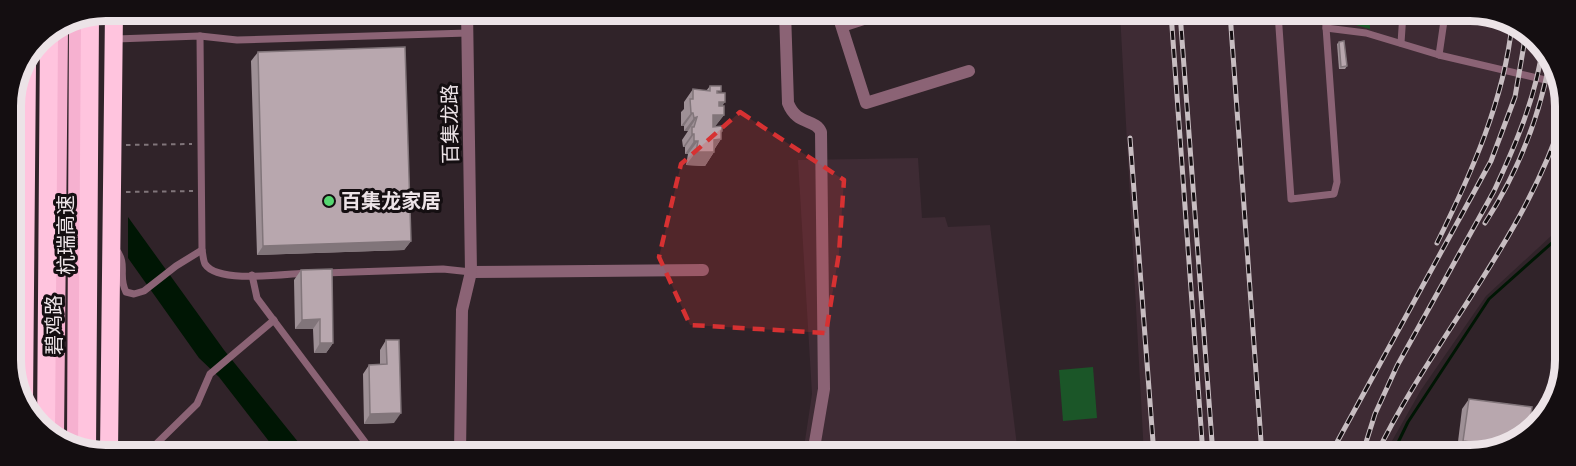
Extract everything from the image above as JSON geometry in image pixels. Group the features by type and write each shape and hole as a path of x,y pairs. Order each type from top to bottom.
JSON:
{"highway":[{"path":"109,445 114,21"},
{"name":"杭瑞高速","path":"87,443 90,23"},
{"name":"碧鸡路","path":"75,440 77,26"},
{"name":"碧鸡路","path":"56,429 60,34"},
{"name":"杭瑞高速","path":"46,420 49,43"},
{"path":"24,381 27,76"}],"street":[{"name":"百集龙路","path":"460,445 462,310 471,272 467,21"},
{"path":"785,21 788,104 795,116 816,125 821,132 824,389 815,445"},
{"path":"840,21 866,102 969,70"},
{"path":"842,26 857,21"},
{"path":"471,272 703,270"}],"lane":[{"path":"1279,21 1291,199 1334,195 1337,182 1326,21"},
{"path":"1401,43 1403,21"},
{"path":"1439,55 1443,21"},
{"path":"1326,28 1366,33 1439,55 1551,81"},
{"path":"114,39 200,36 237,40 468,33"},
{"path":"200,36 202,250 205,263 214,272 228,276 443,269 471,272"},
{"path":"21,124 27,115"},
{"path":"21,184 26,191"},
{"path":"111,243 123,258 122,285 126,292 134,294 144,291 176,266 202,250"},
{"path":"252,275 257,298 367,445"},
{"path":"156,445 197,404 210,374 274,320"}],"path":[{"path":"112,145 201,144"},
{"path":"112,192 202,191"}],"highlighted area":[{"path":"740,112 844,180 839,253 826,333 690,325 659,257 681,164"}],"shaded area":[{"path":"1120,21 1470,21 1503,27 1513,32 1534,50 1546,68 1553,89 1555,106 1555,232 1486,296 1421,390 1390,445 1143,445"},
{"path":"918,158 922,218 945,217 948,227 990,225 1017,445 804,445 812,394 798,160"},
{"path":"128,217 224,350 301,445 272,445 219,377 199,358 128,258"}],"green space":[{"path":"1352,21 1370,21 1370,29 1352,24"},
{"path":"1093,367 1097,418 1063,421 1059,370"}],"building":[{"path":"1344,41 1347,66 1341,67 1339,42"},
{"name":"百集龙家居","path":"405,47 411,241 263,246 258,52"},
{"path":"710,86 721,86 721,91 717,93 725,93 725,102 719,102 719,106 724,106 724,115 713,115 713,127 722,126 721,139 714,140 714,152 696,152 698,141 694,141 692,127 697,117 694,118 691,113 690,99 693,99 693,89 710,91"},
{"path":"332,269 333,343 320,343 320,319 302,320 301,270"},
{"path":"386,340 399,340 401,413 370,414 369,365 387,364"},
{"path":"1469,399 1532,407 1530,419 1503,439 1483,444 1463,441"}],"waterway":[{"path":"1397,445 1408,422 1489,299 1555,240"}],"railway":[{"path":"1172,21 1202,445"},
{"path":"1181,21 1212,445"},
{"path":"1231,21 1261,445"},
{"path":"1437,243 1474,164 1494,109 1502,81 1511,31"},
{"path":"1335,445 1491,161 1515,97 1525,41"},
{"path":"1365,445 1375,414 1397,366 1494,191 1510,156 1530,102 1541,59"},
{"path":"1485,223 1508,184 1526,144 1540,103 1547,72"},
{"path":"1130,138 1153,445"},
{"path":"1381,445 1424,370 1477,288 1526,204 1555,138"}],"place":[{"name":"百集龙家居","path":"329,201"}]}
